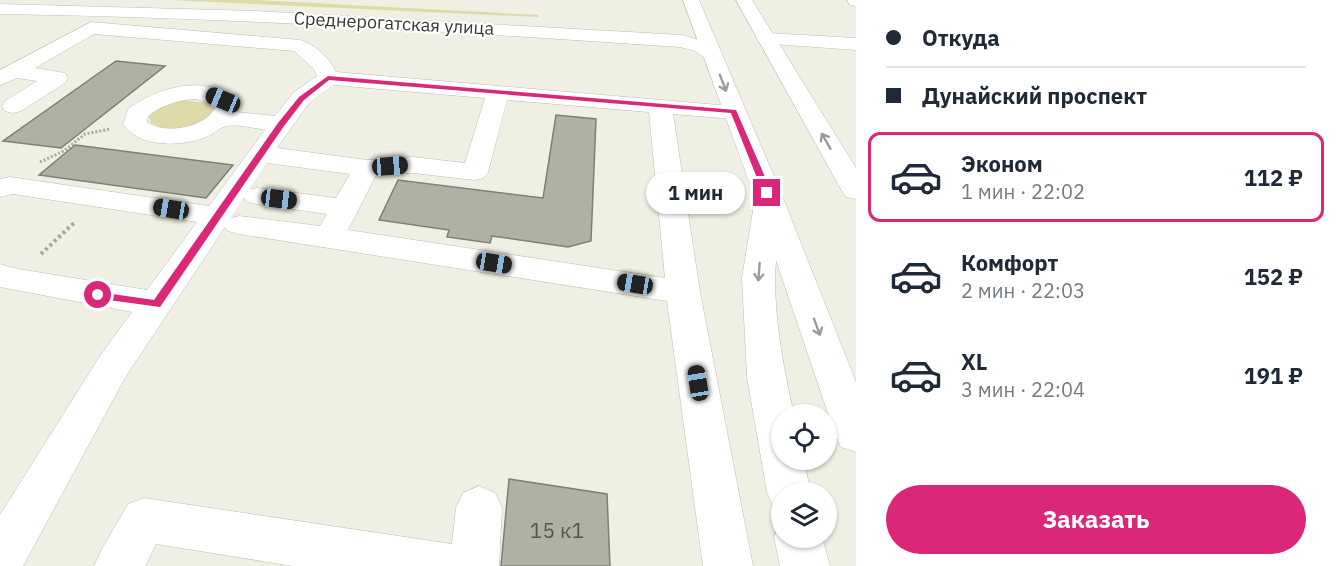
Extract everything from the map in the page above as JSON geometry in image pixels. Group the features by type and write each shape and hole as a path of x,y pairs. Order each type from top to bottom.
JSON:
{"street":[{"path":"691,0 767,193 856,434"},
{"path":"744,0 856,191"},
{"name":"Среднерогатская улица","path":"0,1 265,7 657,29 675,28 699,21"},
{"name":"Среднерогатская улица","path":"0,9 247,14 423,23 682,41 702,47 712,54"},
{"path":"7,75 91,28 300,46 324,67 328,78"},
{"path":"767,39 856,44"},
{"path":"4,108 57,78 7,75"},
{"path":"0,560 113,366 156,304 228,220 260,154 281,124 301,98 328,78 734,112"},
{"path":"260,154 367,168 413,165 475,172 498,92"},
{"path":"192,93 208,94 223,100 227,107 222,118 199,132 176,136 146,133 135,124 136,114 146,105 167,96 192,93"},
{"path":"660,106 683,292 728,566"},
{"path":"222,118 281,124"},
{"path":"329,237 367,168"},
{"path":"5,187 100,198 329,237 683,292"},
{"path":"767,193 758,278 766,377 772,404"},
{"path":"257,196 344,208"},
{"path":"7,277 156,304"},
{"path":"474,566 479,508"},
{"path":"119,566 144,520 447,566"},
{"path":"801,548 805,566"}],"path":[{"path":"5,187 45,159 64,151 85,134 135,124"},
{"path":"7,277 100,198"}],"shaded area":[{"path":"169,0 256,0 538,15 538,17"},
{"path":"182,100 207,103 213,108 203,122 195,126 177,129 151,123 149,116 156,109"}],"building":[{"path":"116,61 165,66 61,148 3,141"},
{"path":"556,115 596,119 591,241 568,247 492,236 490,243 447,237 449,230 379,220 398,180 543,198"},
{"path":"75,145 233,165 206,198 39,175"},
{"path":"509,479 607,494 610,566 501,566"}],"route":[{"path":"98,295 156,304 281,124 301,98 328,78 734,112 767,193"}]}
